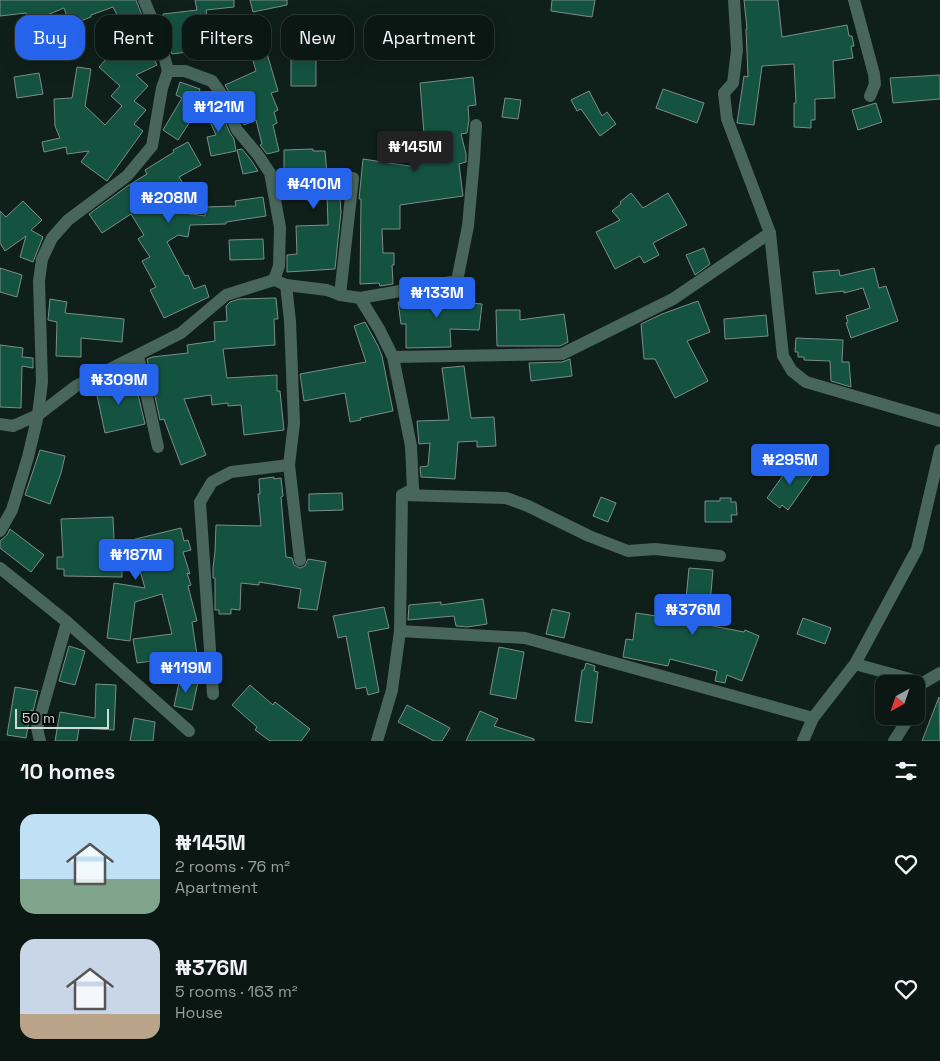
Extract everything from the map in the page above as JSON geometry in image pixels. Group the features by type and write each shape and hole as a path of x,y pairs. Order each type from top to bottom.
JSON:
{"street":[{"path":"0,531 12,510 38,415 42,382 39,280 42,259 52,238 68,220 127,176 152,146 162,88 168,71 159,36 144,0"},
{"path":"734,0 737,50 733,83 724,93 727,119 770,233 783,356 792,372 806,382 940,421"},
{"path":"854,0 874,74 874,84 870,96"},
{"path":"168,71 184,71 212,81 222,95 237,130 270,173 280,226 280,283 290,321 294,422 289,465 300,560"},
{"path":"0,424 13,426 38,415 76,386 181,333 226,295 280,283 327,290 340,295 360,298 457,282 468,226 476,124"},
{"path":"340,295 353,178"},
{"path":"392,357 562,354 673,299 770,233"},
{"path":"360,298 379,329 392,357 412,446 413,489 402,495"},
{"path":"138,356 158,447"},
{"path":"803,741 813,718 855,664 917,549 940,450"},
{"path":"213,694 200,502 212,482 231,472 289,465"},
{"path":"402,495 506,498 528,506 589,536 628,551 656,549 720,556"},
{"path":"377,741 392,690 400,631 402,495"},
{"path":"0,568 67,622 189,731"},
{"path":"40,741 37,728 67,622"},
{"path":"400,631 525,638 813,718"},
{"path":"855,664 895,675"},
{"path":"925,682 940,673"},
{"path":"894,741 904,725"}],"building":[{"path":"0,0 136,0 142,15 117,15 113,7 91,15 91,17 85,19 85,15 66,15 64,8 47,15 27,15 26,13 0,16"},
{"path":"195,0 234,0 234,7 206,10 207,15 182,15 182,53 172,54 172,15 163,14 197,10"},
{"path":"250,0 287,0 287,5 253,12"},
{"path":"552,0 595,0 592,17 551,11"},
{"path":"744,0 778,0 782,37 847,25 849,36 852,36 854,46 851,46 853,58 833,61 835,98 815,99 815,120 811,120 811,128 794,127 794,103 796,103 794,64 762,66 754,125 737,123 744,76 748,77"},
{"path":"105,60 154,60 157,65 136,75 148,86 134,101 146,110 134,124 143,131 107,181 81,162 89,151 67,154 66,147 44,152 42,142 60,138 55,126 54,99 72,98 77,67 91,69 85,106 105,125 122,106 111,96 120,86 99,67"},
{"path":"253,60 269,60 278,91 271,93 278,110 274,112 277,123 273,125 279,151 267,154 260,145 262,144 256,120 244,125 225,85 256,71"},
{"path":"291,60 316,60 316,86 291,86"},
{"path":"39,73 43,94 17,98 14,77"},
{"path":"940,75 940,99 893,103 890,78"},
{"path":"473,77 476,105 468,106 469,120 467,133 461,134 466,154 466,162 459,164 463,196 400,205 400,229 382,229 383,253 394,253 394,265 392,265 393,284 380,286 379,283 360,284 361,199 359,199 363,159 416,167 412,150 425,147 420,83"},
{"path":"180,82 200,89 191,113 197,111 178,140 163,130 182,98 176,95"},
{"path":"663,89 704,103 697,123 656,108"},
{"path":"589,91 602,116 607,112 616,124 600,136 581,109 577,111 571,100"},
{"path":"505,98 521,100 518,119 502,117"},
{"path":"217,103 234,139 236,151 211,156 207,137 216,135 204,108"},
{"path":"876,103 882,122 858,130 852,110"},
{"path":"188,142 201,165 179,177 190,194 165,210 205,216 205,207 236,206 235,201 263,197 266,216 226,222 226,224 190,225 188,237 178,235 167,242 185,276 188,275 194,289 205,285 209,297 164,318 150,290 156,287 142,261 150,257 138,239 144,235 131,214 102,233 89,214 147,174 145,170"},
{"path":"242,149 258,171 243,174 237,150"},
{"path":"313,149 313,151 325,151 327,174 332,173 332,179 343,178 344,190 343,198 340,198 341,212 335,269 287,272 287,255 297,254 296,226 328,225 327,194 293,196 292,184 287,185 286,169 284,169 284,150"},
{"path":"631,193 643,208 668,193 687,225 653,243 659,255 644,263 640,256 615,269 596,232 620,220 612,211"},
{"path":"23,201 42,220 31,230 43,237 33,262 20,257 26,236 5,251 0,243 0,211 6,217"},
{"path":"263,239 264,259 230,260 229,240"},
{"path":"704,248 710,264 695,275 686,255"},
{"path":"0,268 22,275 17,297 0,292"},
{"path":"874,268 879,288 886,286 898,321 851,338 846,323 848,322 846,316 870,308 863,288 844,293 844,291 816,294 813,272 839,270 840,276"},
{"path":"440,292 459,292 459,302 482,304 479,330 450,329 451,347 406,348 406,324 401,324 398,302 423,300 423,298 440,295"},
{"path":"276,298 278,319 274,319 275,345 223,349 227,378 277,375 277,391 280,391 284,430 244,435 241,405 228,406 228,403 212,405 211,395 184,399 206,455 181,465 164,419 160,420 147,359 188,353 187,345 215,341 214,322 227,321 226,306 230,302 239,299"},
{"path":"50,299 67,302 65,313 124,319 122,342 81,338 81,357 56,356 57,322 48,320"},
{"path":"698,301 710,332 687,341 708,381 675,398 655,359 644,359 641,324"},
{"path":"496,310 520,310 520,320 564,314 568,342 560,346 497,346"},
{"path":"766,315 768,336 725,339 724,319"},
{"path":"365,322 382,356 393,411 350,422 345,393 304,401 300,374 366,362 354,326"},
{"path":"796,338 843,340 842,362 849,362 851,387 831,381 830,361 804,360 804,357 798,357 798,352 795,352"},
{"path":"0,345 23,348 22,357 33,358 33,368 22,366 21,408 0,407"},
{"path":"570,359 572,376 531,381 529,363 562,362"},
{"path":"464,366 471,418 494,417 496,446 477,447 477,441 458,442 455,479 421,477 420,467 428,466 430,443 419,444 417,421 449,420 442,368"},
{"path":"117,381 119,386 135,382 145,424 105,433 95,386"},
{"path":"40,450 65,456 50,504 25,495"},
{"path":"792,463 799,467 801,464 814,473 788,510 782,505 780,508 767,498"},
{"path":"274,477 274,479 281,478 286,557 292,558 294,565 300,568 305,566 308,559 326,562 317,610 298,608 301,589 259,582 259,585 241,583 240,610 231,609 231,614 219,614 219,610 215,610 215,578 213,578 216,525 261,526 258,494 260,494 259,479"},
{"path":"342,493 343,510 309,511 309,494"},
{"path":"601,497 616,503 608,522 593,516"},
{"path":"720,498 731,498 731,502 736,502 737,515 731,515 732,522 705,522 705,501 720,501"},
{"path":"113,517 114,540 119,540 119,543 181,528 184,541 188,540 191,550 183,552 190,574 187,573 191,585 188,586 197,621 192,622 197,655 137,663 133,639 172,634 162,594 135,602 130,641 107,638 114,583 145,588 138,564 122,568 122,577 64,576 64,569 57,569 57,557 63,557 61,519"},
{"path":"10,529 44,555 31,572 0,548 0,541 7,535"},
{"path":"689,568 713,570 708,625 744,632 745,630 759,636 742,681 727,675 725,683 715,681 717,671 670,659 668,666 623,657 626,639 633,640 636,613 684,620"},
{"path":"483,599 487,624 467,627 456,626 454,616 408,620 409,605 441,602 441,605"},
{"path":"384,607 389,628 368,632 379,692 368,695 366,687 356,689 346,636 338,638 333,616"},
{"path":"552,609 570,613 564,638 546,634"},
{"path":"803,618 831,628 825,644 797,634"},
{"path":"69,646 85,651 75,685 59,681"},
{"path":"499,647 524,652 516,699 490,694"},
{"path":"586,663 595,666 594,671 598,672 592,723 575,721 582,670 584,670"},
{"path":"180,678 198,682 192,710 174,706"},
{"path":"96,684 116,685 114,730 79,728 77,741 55,741 60,712 95,718"},
{"path":"250,685 273,705 275,702 310,729 301,741 270,741 255,730 257,727 232,705"},
{"path":"15,687 38,691 33,711 31,710 26,738 7,735"},
{"path":"939,697 940,741 922,741"},
{"path":"407,705 450,728 442,741 434,741 398,722"},
{"path":"480,711 498,719 494,726 534,739 534,741 466,741"},
{"path":"134,718 155,722 153,741 130,741"}]}
